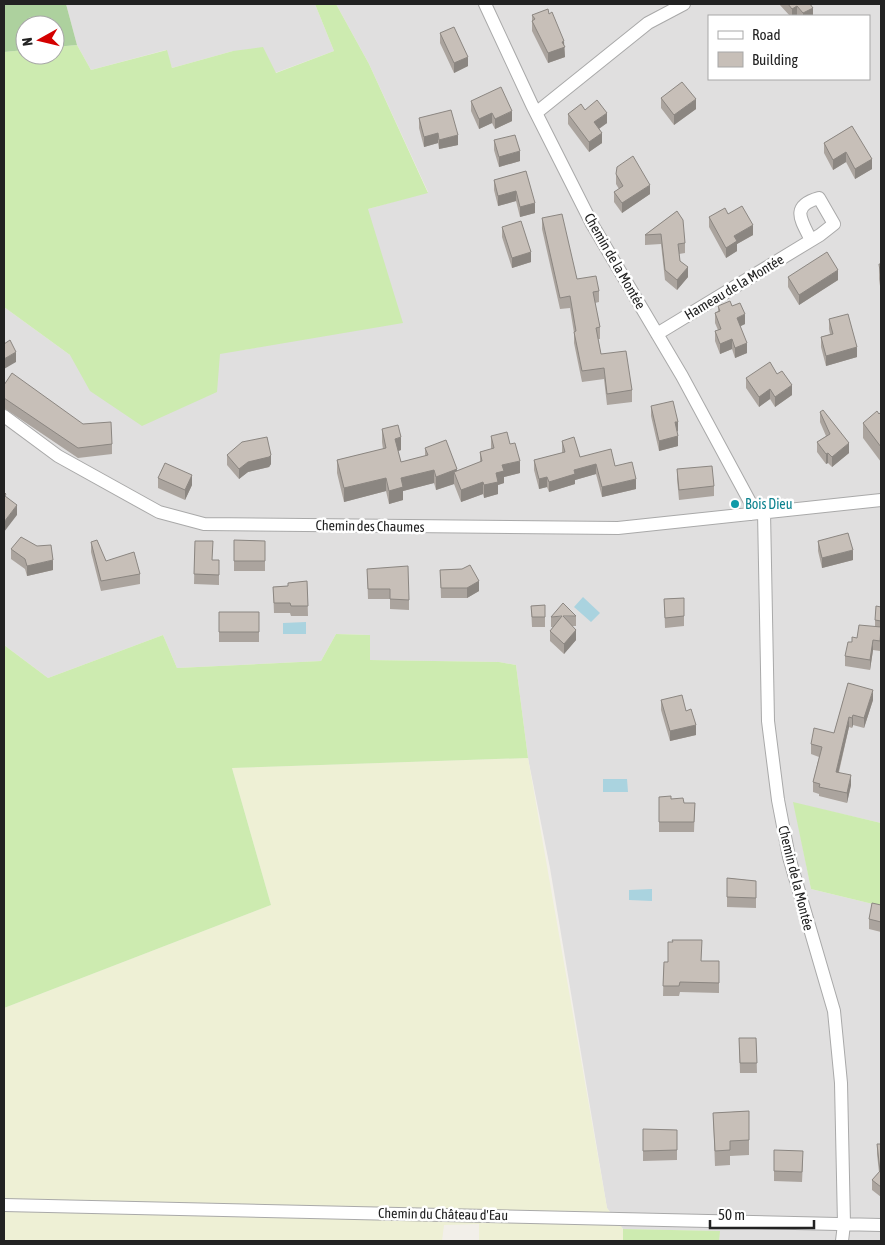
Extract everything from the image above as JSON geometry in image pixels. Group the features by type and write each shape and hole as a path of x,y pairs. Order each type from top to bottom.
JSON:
{"street":[{"name":"Chemin de la Montée","path":"485,4 536,113 597,232 657,334 750,502 750,514"},
{"path":"536,113 648,24 684,4"},
{"name":"Hameau de la Montée","path":"657,334 811,240"},
{"name":"Chemin des Chaumes","path":"4,416 58,456 159,512 204,524 618,528 881,500"},
{"name":"Chemin de la Montée","path":"764,512 768,721 778,800 789,857 834,1011 841,1083 844,1224 842,1241"},
{"name":"Chemin du Château d'Eau","path":"4,1205 881,1225"}],"shaded area":[{"path":"66,4 315,4 334,51 275,73 233,51 172,68 166,50 91,70 77,45"},
{"path":"336,4 881,4 881,823 794,803 811,889 881,906 881,1241 719,1241 719,1231 623,1229 607,1208 550,868 528,758 516,665 499,662 369,660 370,635 336,634 321,661 177,668 163,635 48,678 4,645 4,307 70,355 244,350 259,347 368,209 428,192 369,64"}],"green space":[{"path":"4,4 66,4 77,45 65,46 65,15 15,15 15,51 4,52"},
{"path":"315,4 336,4 369,64 428,193 368,209 403,323 220,354 217,392 142,426 90,391 70,355 4,307 4,52 15,51 15,65 65,65 65,46 77,45 91,70 167,50 172,68 233,51 263,47 276,73 334,51"},
{"path":"336,634 370,635 370,660 499,662 516,665 528,758 232,768 271,905 4,1008 4,645 48,678 163,635 177,668 321,661"},
{"path":"528,758 607,1208 623,1229 623,1241 479,1241 479,1224 444,1225 442,1241 4,1241 4,1008 271,905 232,768"},
{"path":"793,802 881,823 881,906 811,889"},
{"path":"623,1229 720,1231 719,1241 623,1241"}],"water":[{"path":"583,597 600,613 591,622 574,607"},
{"path":"306,622 306,634 283,634 283,623"},
{"path":"603,779 627,779 628,792 603,792"},
{"path":"652,889 652,901 629,900 629,890"}],"building":[{"path":"788,4 810,4 813,8 803,13 797,6 792,9"},
{"path":"548,9 549,14 552,12 565,47 548,53 532,21 535,19 532,15"},
{"path":"454,27 468,57 454,63 440,33"},
{"path":"682,82 696,99 674,115 661,98"},
{"path":"501,87 512,111 495,119 492,113 479,119 471,101"},
{"path":"597,100 607,113 594,122 602,133 589,142 568,114 581,104 585,110"},
{"path":"451,110 458,135 439,140 438,133 424,137 419,118"},
{"path":"852,126 872,159 855,169 846,152 833,160 824,143"},
{"path":"515,135 520,151 499,157 494,140"},
{"path":"633,156 650,185 622,203 614,192 623,186 616,174 617,167"},
{"path":"526,171 535,203 520,207 516,191 498,196 494,180"},
{"path":"742,206 753,225 734,236 737,241 726,248 709,217 725,208 728,214"},
{"path":"677,211 683,220 685,243 678,244 680,261 688,267 677,280 665,270 661,234 645,235"},
{"path":"562,214 577,279 596,276 599,291 593,292 600,327 596,328 601,354 626,351 632,390 607,394 604,368 582,371 574,332 576,331 570,296 560,298 542,218"},
{"path":"521,221 531,252 512,258 502,227"},
{"path":"827,252 838,270 799,295 788,277"},
{"path":"730,301 732,306 740,303 745,314 737,318 747,343 735,348 732,339 720,344 715,331 721,329 715,313 720,311 718,306"},
{"path":"848,314 857,347 826,356 821,337 833,334 829,319"},
{"path":"10,340 16,352 4,359 4,344"},
{"path":"770,362 777,374 782,371 792,385 775,397 770,389 759,397 746,378"},
{"path":"12,373 83,424 111,422 112,444 78,448 4,398 4,385"},
{"path":"673,401 678,422 675,422 678,436 659,441 651,406"},
{"path":"823,410 849,443 832,457 828,453 826,454 817,442 830,434 820,412"},
{"path":"877,411 879,414 881,412 881,447 863,423"},
{"path":"398,425 401,437 395,439 401,462 428,455 425,448 446,440 457,469 436,477 434,470 401,478 403,487 389,491 386,478 344,488 337,460 386,448 382,429"},
{"path":"507,432 510,444 515,443 520,461 502,465 504,471 496,473 498,482 484,485 483,482 461,490 454,472 482,461 480,452 494,448 491,436"},
{"path":"267,437 271,455 269,457 248,462 239,469 227,455 242,442"},
{"path":"574,437 580,457 611,449 615,466 632,462 636,479 602,487 596,464 574,470 575,474 549,482 547,477 539,479 534,460 565,452 562,441"},
{"path":"165,463 192,475 185,490 158,478"},
{"path":"712,466 714,486 679,490 677,469"},
{"path":"4,492 5,496 17,505 4,522"},
{"path":"848,533 853,550 822,558 818,541"},
{"path":"21,537 37,546 51,545 53,560 27,566 25,559 11,549"},
{"path":"97,540 106,561 134,552 140,574 101,581 91,542"},
{"path":"234,540 265,541 265,561 234,561"},
{"path":"195,541 213,541 212,560 219,560 219,575 194,574"},
{"path":"470,565 479,581 467,588 441,588 440,570 462,569"},
{"path":"408,566 409,600 390,599 390,589 368,589 367,569"},
{"path":"307,581 308,606 274,603 273,587 288,586 288,583"},
{"path":"684,598 684,616 665,618 664,599"},
{"path":"563,603 576,616 563,616 576,630 564,644 550,631 562,616 551,617"},
{"path":"545,605 545,617 532,617 531,606"},
{"path":"876,606 881,607 881,621 875,620"},
{"path":"219,612 259,612 259,632 219,632"},
{"path":"859,625 881,627 880,641 873,640 870,660 845,656 848,642 852,642 852,637 857,638"},
{"path":"848,683 873,690 864,718 853,715 852,718 849,717 836,772 851,775 847,793 819,787 820,784 813,782 822,747 811,744 814,728 834,733"},
{"path":"682,695 686,711 691,709 696,725 670,731 661,700"},
{"path":"671,796 671,799 683,798 684,803 695,803 694,822 659,822 659,797"},
{"path":"727,878 756,881 756,898 727,897"},
{"path":"872,903 881,905 881,922 869,919"},
{"path":"672,940 702,940 701,961 719,961 719,983 680,982 679,986 663,986 664,962 668,962 668,942 673,942"},
{"path":"739,1038 756,1038 757,1063 740,1063"},
{"path":"749,1111 749,1140 730,1141 730,1150 715,1151 713,1113"},
{"path":"643,1129 677,1130 677,1150 643,1151"},
{"path":"877,1144 881,1144 881,1187 872,1180 880,1171"},
{"path":"774,1150 803,1151 802,1172 774,1171"}],"place":[{"name":"Bois Dieu","path":"735,504"}]}
